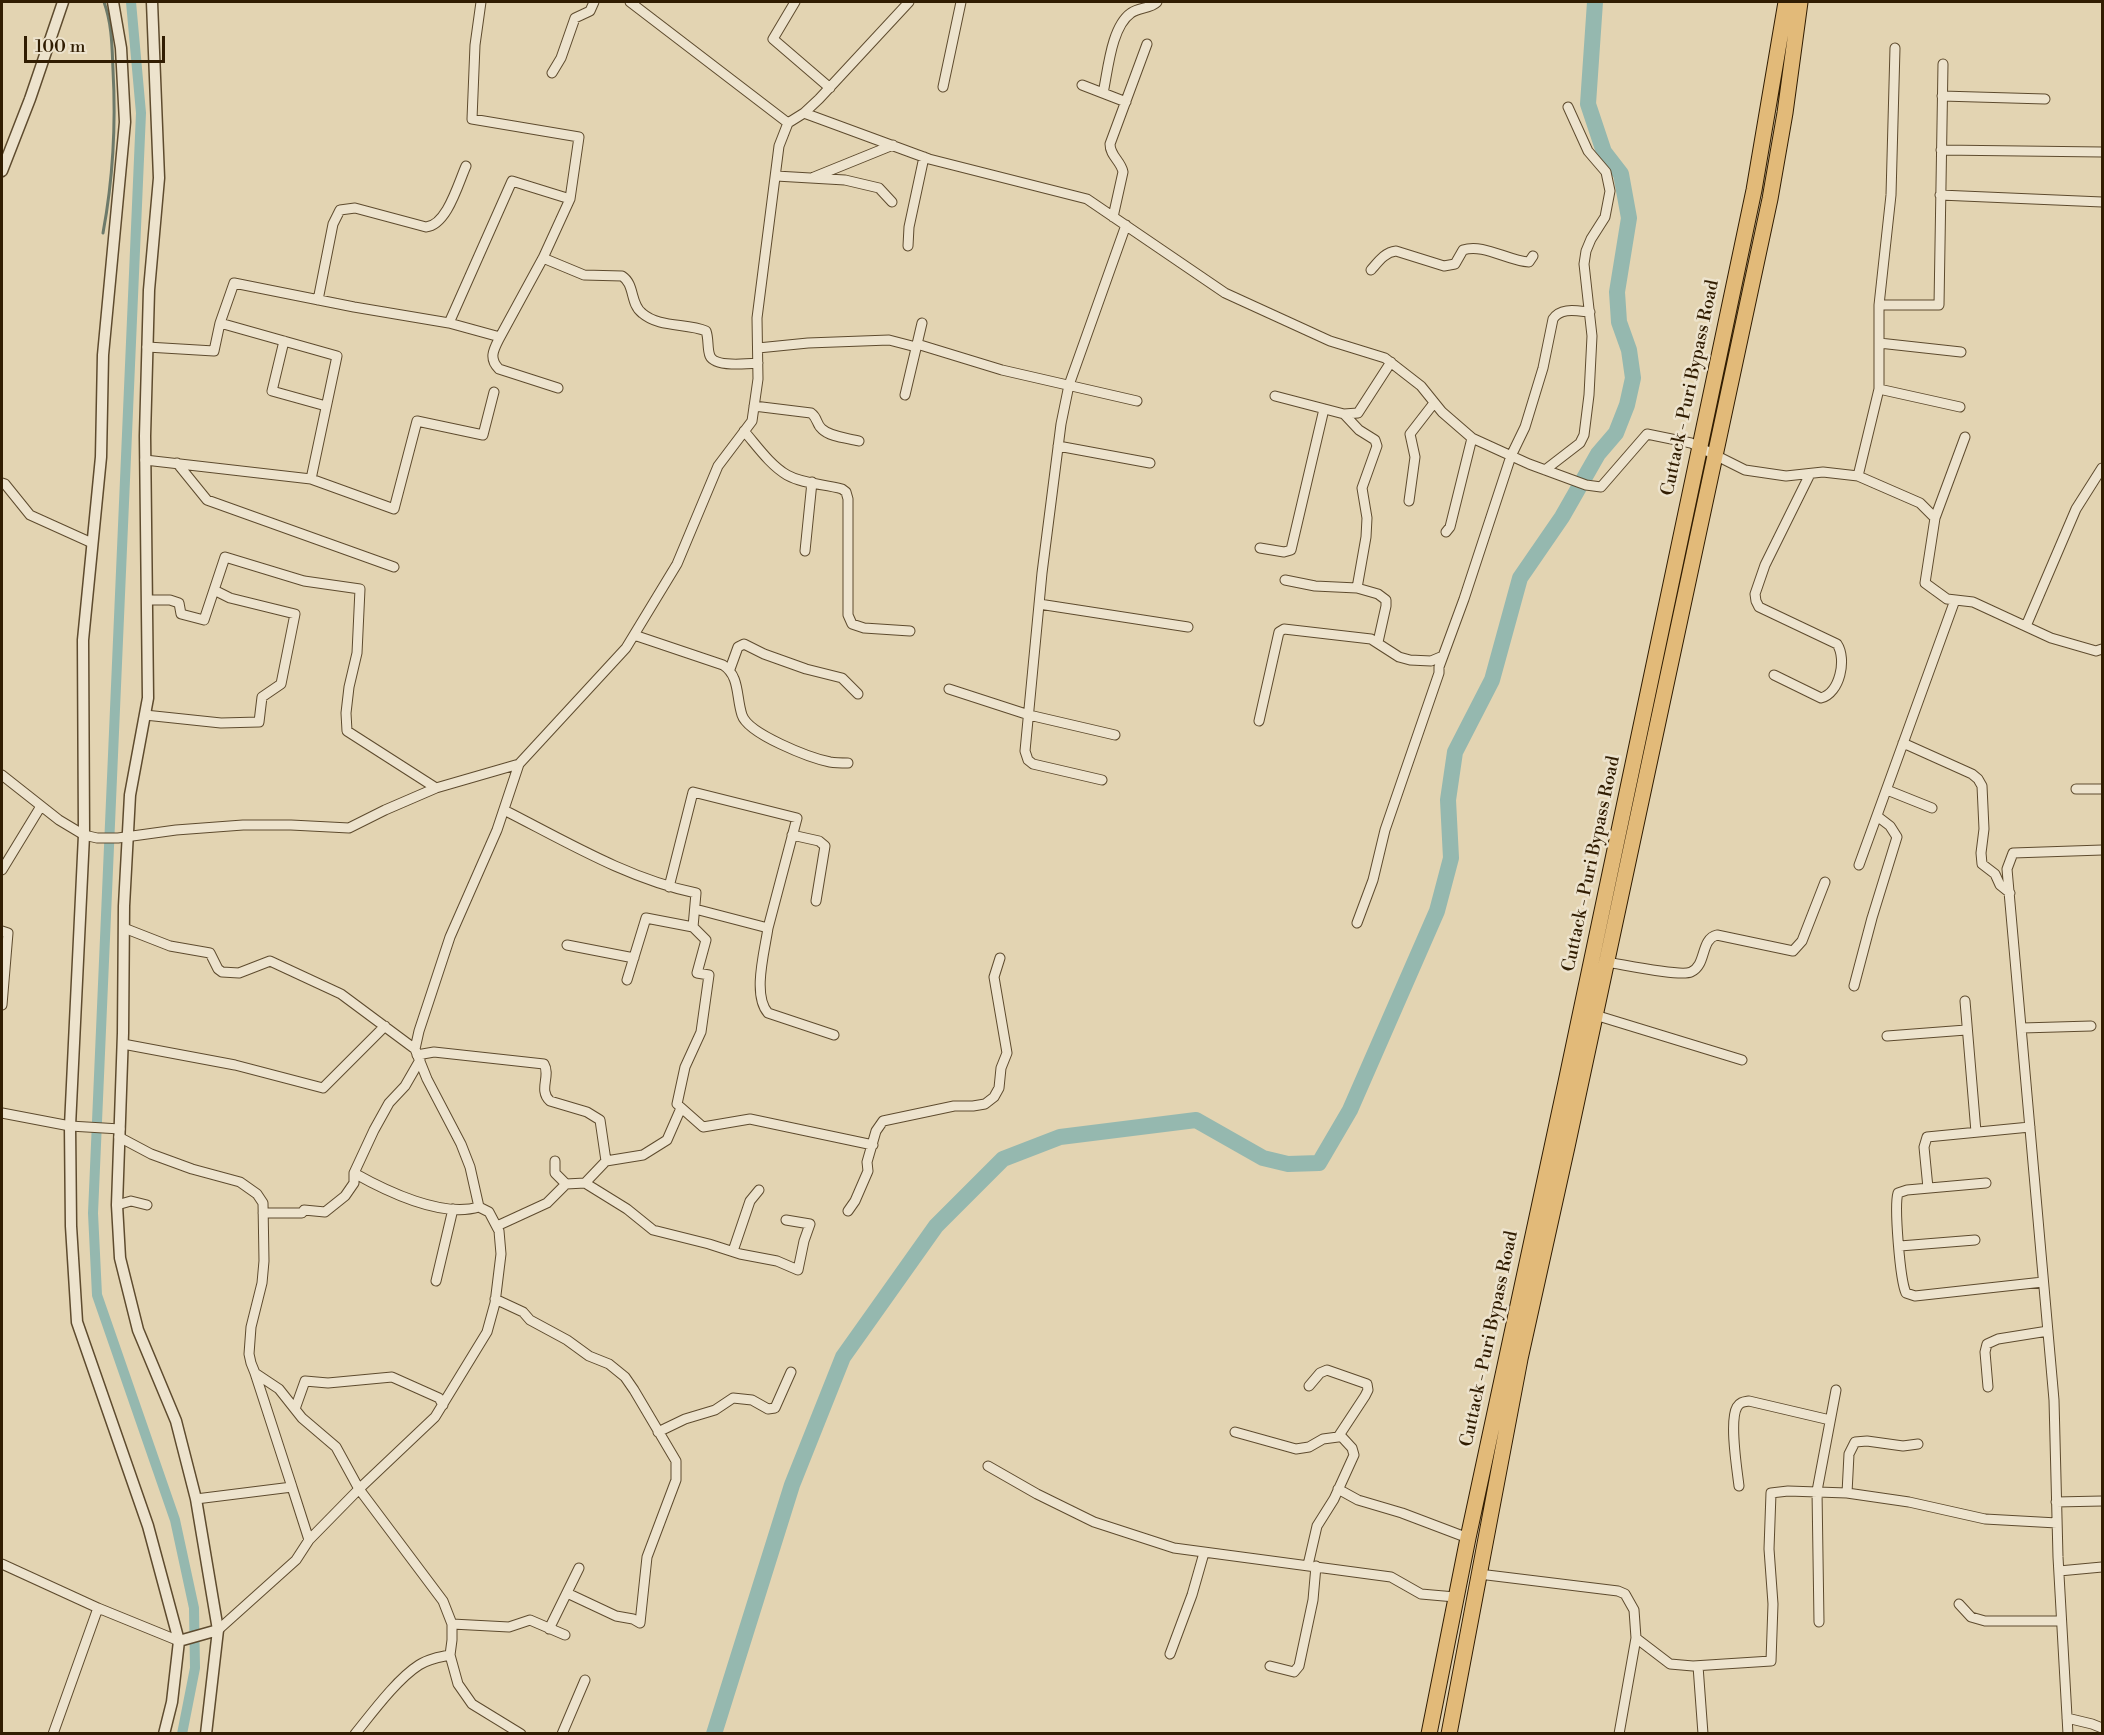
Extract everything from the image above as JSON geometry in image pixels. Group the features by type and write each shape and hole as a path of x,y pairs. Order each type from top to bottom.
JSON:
{"highway":[{"name":"Cuttack - Puri Bypass Road","path":"1429,1734 1455,1597 1754,190 1786,2"},
{"name":"Cuttack - Puri Bypass Road","path":"1449,1734 1520,1359 1770,199 1785,113 1800,2"}],"street":[{"path":"2,171 4,155 30,99 63,2"},
{"path":"113,2 121,48 125,122 103,355 101,458 83,640 84,835 70,1126 71,1226 78,1322 148,1526 184,1640 164,1734"},
{"path":"152,2 159,178 149,290 147,347 145,460 148,698 123,838 123,1044 117,1205 120,1258 138,1330 176,1420 196,1499 212,1631 206,1734"},
{"path":"481,2 475,45 472,119 579,137 570,199 543,258 493,350 492,358 494,364 500,369 558,388"},
{"path":"552,73 561,58 575,18 590,11 594,2"},
{"path":"630,2 788,123"},
{"path":"795,2 773,39 830,88"},
{"path":"263,1213 302,1213 304,1210 325,1212 345,1196 354,1183 354,1173 389,1103 405,1086 417,1055 432,988 450,937 498,830 519,764 626,648 676,564 718,466 752,421 758,379 758,318 779,146 788,123 804,113 830,88 909,2"},
{"path":"944,87 961,2"},
{"path":"1103,93 1113,43 1121,25 1133,11 1157,2"},
{"path":"1113,217 1123,172 1122,166 1111,153 1110,144 1147,44"},
{"path":"1858,476 1879,389 1880,305 1891,195 1895,48"},
{"path":"1880,305 1940,304 1943,64"},
{"path":"1082,85 1126,102"},
{"path":"1942,96 2045,99"},
{"path":"1545,470 1580,444 1584,435 1592,336 1584,264 1591,239 1605,217 1610,191 1606,172 1588,151 1568,107"},
{"path":"804,113 924,157 1087,199 1225,293 1330,341 1385,358 1421,386 1442,412 1472,438 1555,474 1586,485 1600,487 1647,434 1691,443 1745,470 1786,476 1823,472 1858,476 1920,503 1935,518"},
{"path":"812,178 893,146"},
{"path":"1941,150 2103,152"},
{"path":"908,246 909,227 924,157"},
{"path":"318,300 333,224 340,210 355,208 431,227 441,221 466,166"},
{"path":"776,176 845,180 879,188 892,202"},
{"path":"449,323 512,181 570,199"},
{"path":"1940,195 2103,202"},
{"path":"1102,780 1033,764 1028,760 1025,751 1039,604 1058,446 1069,385 1126,225"},
{"path":"1371,270 1379,260 1396,251 1444,266 1455,264 1463,250 1472,247 1520,261 1529,262 1533,256"},
{"path":"543,258 584,275 622,276 627,279 638,308 643,314 663,323 706,331 710,354 715,361 758,363"},
{"path":"147,347 214,351 220,323 234,283 449,323 500,336"},
{"path":"1357,923 1373,880 1385,830 1443,656 1511,456 1525,427 1540,378 1553,319 1561,312 1590,312"},
{"path":"220,323 337,356 311,479"},
{"path":"905,395 922,323"},
{"path":"758,348 808,343 889,340 1002,370 1137,401"},
{"path":"284,341 272,391 326,406"},
{"path":"1879,342 1961,352"},
{"path":"1275,396 1344,414 1358,413 1390,362"},
{"path":"1879,389 1960,407"},
{"path":"145,460 311,479 394,509 417,421 483,435 494,392"},
{"path":"1409,501 1415,457 1410,434 1434,403"},
{"path":"754,406 811,413 826,433 859,441"},
{"path":"1260,548 1284,552 1291,550 1324,409"},
{"path":"1344,414 1359,430 1375,440 1377,446 1362,488 1367,518 1357,588"},
{"path":"744,431 766,457 786,474 846,492 848,499 848,615 852,624 864,628 910,631"},
{"path":"1965,437 1935,518 1925,583 1947,598 1973,602 2051,638 2096,651 2103,649"},
{"path":"1446,532 1450,526 1472,438"},
{"path":"1058,446 1150,463"},
{"path":"177,464 207,500 394,567"},
{"path":"2026,626 2076,509 2103,468"},
{"path":"1774,675 1821,698 1830,694 1836,685 1840,671 1842,655 1837,645 1759,607 1756,601 1755,594 1766,565 1810,474"},
{"path":"806,551 812,482"},
{"path":"2,483 30,515 92,543"},
{"path":"147,600 170,600 179,603 181,614 204,620 225,557 304,581 360,589 357,653 349,687 346,713 347,731 436,788"},
{"path":"1285,580 1315,586 1357,588 1378,594 1386,600 1378,642"},
{"path":"145,715 222,723 259,722 262,697 281,684 294,614 230,598 214,590"},
{"path":"1859,865 1955,600"},
{"path":"1039,604 1188,627"},
{"path":"1259,721 1279,632 1284,629 1371,639 1399,657 1410,660 1431,661 1443,656"},
{"path":"634,635 711,660 730,669"},
{"path":"848,763 830,762 793,750 750,726 742,718 730,669 738,647 744,644 806,669 842,678 858,694"},
{"path":"949,689 1029,715 1115,735"},
{"path":"1903,743 1972,774 1978,779 1982,786 1983,800 1984,829 1981,860 1985,868 1995,874 2000,885 2010,893"},
{"path":"2,775 59,820 84,835 97,838 123,838 176,830 243,825 349,828 436,788 519,764"},
{"path":"2076,789 2103,789"},
{"path":"1887,790 1932,807"},
{"path":"669,887 693,792 797,818 768,928 760,986 765,1010 768,1013 834,1035"},
{"path":"2,870 41,806"},
{"path":"504,810 593,855 669,887 696,893 693,927"},
{"path":"1854,986 1897,837 1890,826 1877,816"},
{"path":"792,835 819,841 825,846 816,901"},
{"path":"2068,1734 2056,1502 2054,1400 2007,869 2013,853 2103,850"},
{"path":"1606,962 1667,971 1692,972 1703,957 1708,941 1712,936 1718,935 1793,951 1802,941 1825,882"},
{"path":"695,909 768,928"},
{"path":"627,980 646,918 693,927 706,940 697,973 709,975 701,1032 685,1067 677,1104 704,1127 750,1119 873,1145"},
{"path":"124,928 170,946 210,953 222,972 239,973 270,962 341,994 385,1026 417,1055 461,1144 470,1167 479,1207"},
{"path":"2,931 8,933 2,1005"},
{"path":"567,945 634,958"},
{"path":"848,1211 868,1171 867,1162 876,1131 883,1121 954,1106 985,1104 994,1097 999,1088 1001,1068 1007,1053 994,977 1000,958"},
{"path":"1965,1001 1976,1132"},
{"path":"1595,1015 1742,1060"},
{"path":"123,1044 235,1065 323,1088 385,1026"},
{"path":"2022,1028 2091,1026"},
{"path":"1887,1036 1966,1030"},
{"path":"417,1055 434,1052 544,1064 547,1070 544,1088 546,1097 550,1101 587,1112 600,1120 606,1161"},
{"path":"585,1183 606,1161 644,1155 667,1140 681,1108"},
{"path":"2,1113 70,1126 101,1128 119,1133 151,1154 182,1166 240,1182 257,1194 263,1203 264,1261 249,1354 309,1540"},
{"path":"1928,1188 1924,1147 1927,1137 2030,1127"},
{"path":"555,1161 555,1173 566,1184"},
{"path":"2,1564 98,1608 184,1640 212,1631 296,1560 309,1540 427,1425 442,1406 487,1332 495,1299 501,1254 499,1231 489,1212 479,1207 466,1211 453,1209 388,1191 354,1173"},
{"path":"497,1226 547,1203 566,1184 585,1183 607,1199 627,1209 653,1230 777,1261 798,1270 810,1224 786,1220"},
{"path":"1986,1183 1898,1193 1896,1207 1904,1289 1909,1295 1916,1296 2043,1282"},
{"path":"733,1251 750,1202 759,1190"},
{"path":"117,1205 130,1201 147,1205"},
{"path":"436,1281 453,1209"},
{"path":"1900,1246 1975,1240"},
{"path":"495,1299 523,1311 530,1320 567,1340 589,1356 609,1364 625,1377 676,1461 677,1470 671,1496 647,1557 640,1623 633,1619 616,1616 567,1593"},
{"path":"1988,1387 1985,1352 1987,1344 1998,1339 2048,1331"},
{"path":"1235,1432 1296,1449 1309,1447 1320,1440 1334,1439 1340,1435 1368,1390 1366,1384 1327,1370 1320,1373 1309,1386"},
{"path":"658,1432 686,1419 715,1410 733,1398 752,1400 768,1409 775,1408 790,1372"},
{"path":"255,1373 279,1389 302,1418 336,1447 359,1489 443,1601 452,1624 450,1655 458,1684 472,1704 521,1734"},
{"path":"295,1409 305,1380 328,1383 392,1377 439,1398 442,1406"},
{"path":"1819,1622 1817,1491 1836,1390"},
{"path":"1739,1486 1734,1447 1735,1411 1742,1402 1749,1401 1830,1420"},
{"path":"1270,1666 1294,1672 1299,1666 1313,1600 1312,1565 1317,1526 1354,1455 1352,1448 1340,1435"},
{"path":"1847,1493 1849,1454 1855,1442 1867,1441 1903,1446 1918,1444"},
{"path":"988,1466 1037,1494 1094,1522 1174,1548 1391,1576 1421,1594 1455,1597"},
{"path":"196,1499 292,1487"},
{"path":"1338,1489 1358,1500 1402,1513 1468,1538"},
{"path":"1636,1638 1670,1664 1698,1666 1771,1661 1773,1604 1769,1549 1771,1493 1788,1491 1847,1493 1909,1502 1985,1519 2057,1523"},
{"path":"2056,1502 2103,1501"},
{"path":"1170,1654 1192,1595 1204,1552"},
{"path":"549,1629 579,1568"},
{"path":"2059,1571 2103,1568"},
{"path":"1479,1574 1618,1591 1625,1594 1634,1610 1636,1638 1619,1734"},
{"path":"1959,1604 1971,1617 1985,1621 2061,1621"},
{"path":"53,1734 98,1608"},
{"path":"452,1624 509,1627 530,1620 565,1635"},
{"path":"355,1734 406,1675 419,1665 450,1655"},
{"path":"1698,1666 1703,1734"},
{"path":"562,1734 585,1680"},
{"path":"2067,1718 2103,1728"}],"waterway":[{"path":"103,233 113,152 114,111 111,35 104,2"},
{"path":"131,2 141,113 93,1213 97,1295 175,1520 194,1608 195,1668 182,1734"},
{"path":"714,1734 792,1485 843,1357 936,1226 1003,1159 1060,1137 1196,1120 1263,1158 1288,1164 1319,1163 1350,1110 1437,911 1451,858 1448,800 1455,752 1492,680 1520,578 1562,517 1598,454 1616,433 1627,405 1633,378 1629,350 1619,322 1617,292 1629,218 1621,174 1604,152 1588,104 1595,2"}]}
